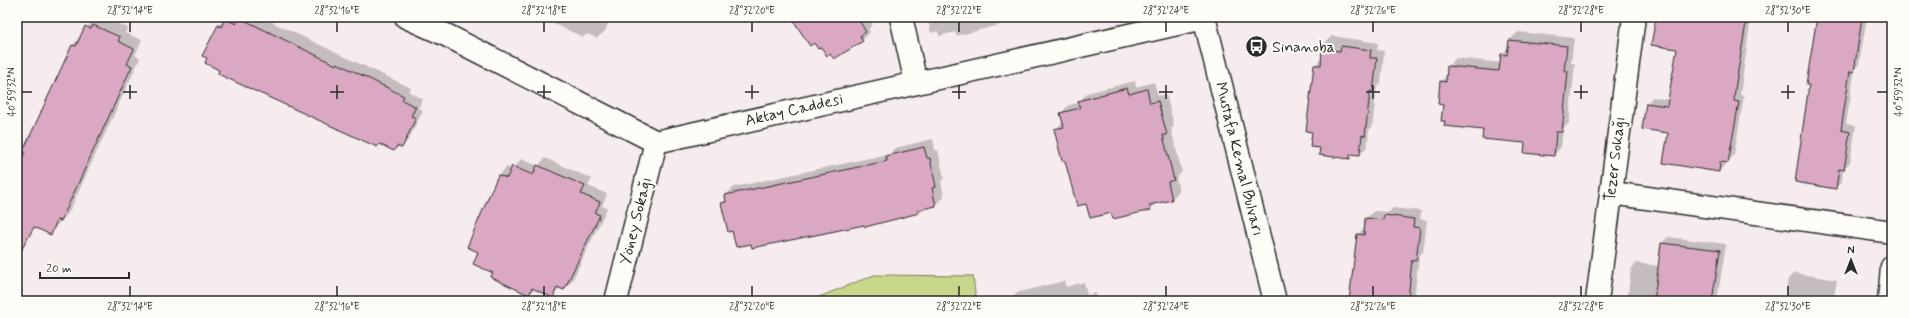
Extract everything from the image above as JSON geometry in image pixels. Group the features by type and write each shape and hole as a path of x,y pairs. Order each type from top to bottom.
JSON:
{"main road":[{"path":"406,17 444,34 588,106 656,142"},
{"path":"901,17 916,83"},
{"name":"Tezer Sokağı","path":"1597,301 1634,17"},
{"name":"Aktay Caddesi","path":"656,142 1204,18"},
{"name":"Mustafa Kemal Bulvarı","path":"1204,18 1274,301"},
{"name":"Yöney Sokağı","path":"616,301 656,142"},
{"path":"1611,193 1892,232"},
{"path":"1889,301 1892,266"}],"green space":[{"path":"874,275 973,276 976,301 809,301"}],"building":[{"path":"791,17 857,17 866,32 860,36 863,41 834,59 830,54 827,56 821,47 818,49 814,43 810,46"},
{"path":"1681,17 1747,17 1735,89 1734,101 1739,102 1728,163 1720,162 1719,172 1663,163 1668,133 1642,129 1646,103 1667,106 1677,49 1651,45 1656,18 1681,22"},
{"path":"1817,17 1862,17 1854,72 1850,71 1841,130 1850,132 1844,170 1839,169 1836,189 1795,182 1809,85 1806,85"},
{"path":"240,18 336,65 337,63 404,96 402,100 416,107 411,116 416,118 402,148 397,146 394,151 379,144 377,147 218,74 219,70 205,63 207,58 202,56 218,25 221,27 225,19 236,24"},
{"path":"93,25 120,37 118,41 134,49 127,64 132,66 61,221 57,220 51,235 34,227 17,258 17,169 25,152 23,151 72,45 76,46 85,26 91,29"},
{"path":"1509,40 1567,46 1564,71 1568,71 1562,132 1556,132 1554,156 1524,153 1525,143 1482,139 1483,130 1444,126 1445,121 1441,121 1443,105 1438,104 1440,81 1446,82 1447,66 1499,71 1501,54 1507,55"},
{"path":"1341,46 1371,50 1370,58 1377,58 1373,92 1370,91 1365,136 1362,135 1360,155 1350,154 1350,159 1319,155 1320,148 1310,147 1312,132 1306,131 1314,65 1321,65 1322,49 1340,51"},
{"path":"1127,88 1129,94 1147,89 1150,103 1158,101 1167,135 1163,135 1174,180 1168,182 1172,200 1149,205 1151,210 1113,219 1111,213 1090,218 1086,204 1077,206 1065,161 1062,161 1054,129 1064,127 1060,113 1080,108 1078,101"},
{"path":"924,147 927,158 930,158 936,187 932,188 936,206 918,210 919,213 865,227 864,225 752,248 751,244 736,247 732,231 728,232 721,203 726,202 725,195 887,161 886,156"},
{"path":"537,165 585,186 581,194 600,202 595,213 600,215 564,290 557,287 553,298 532,288 529,295 490,277 493,273 473,264 478,252 467,247 498,175 507,178 512,166 533,175"},
{"path":"1384,215 1414,219 1413,227 1420,228 1416,261 1412,260 1408,301 1349,301 1357,234 1364,235 1365,218 1383,220"},
{"path":"1661,243 1720,250 1712,301 1654,301"}],"place":[{"name":"Sinanoba","path":"1256,47"}]}
